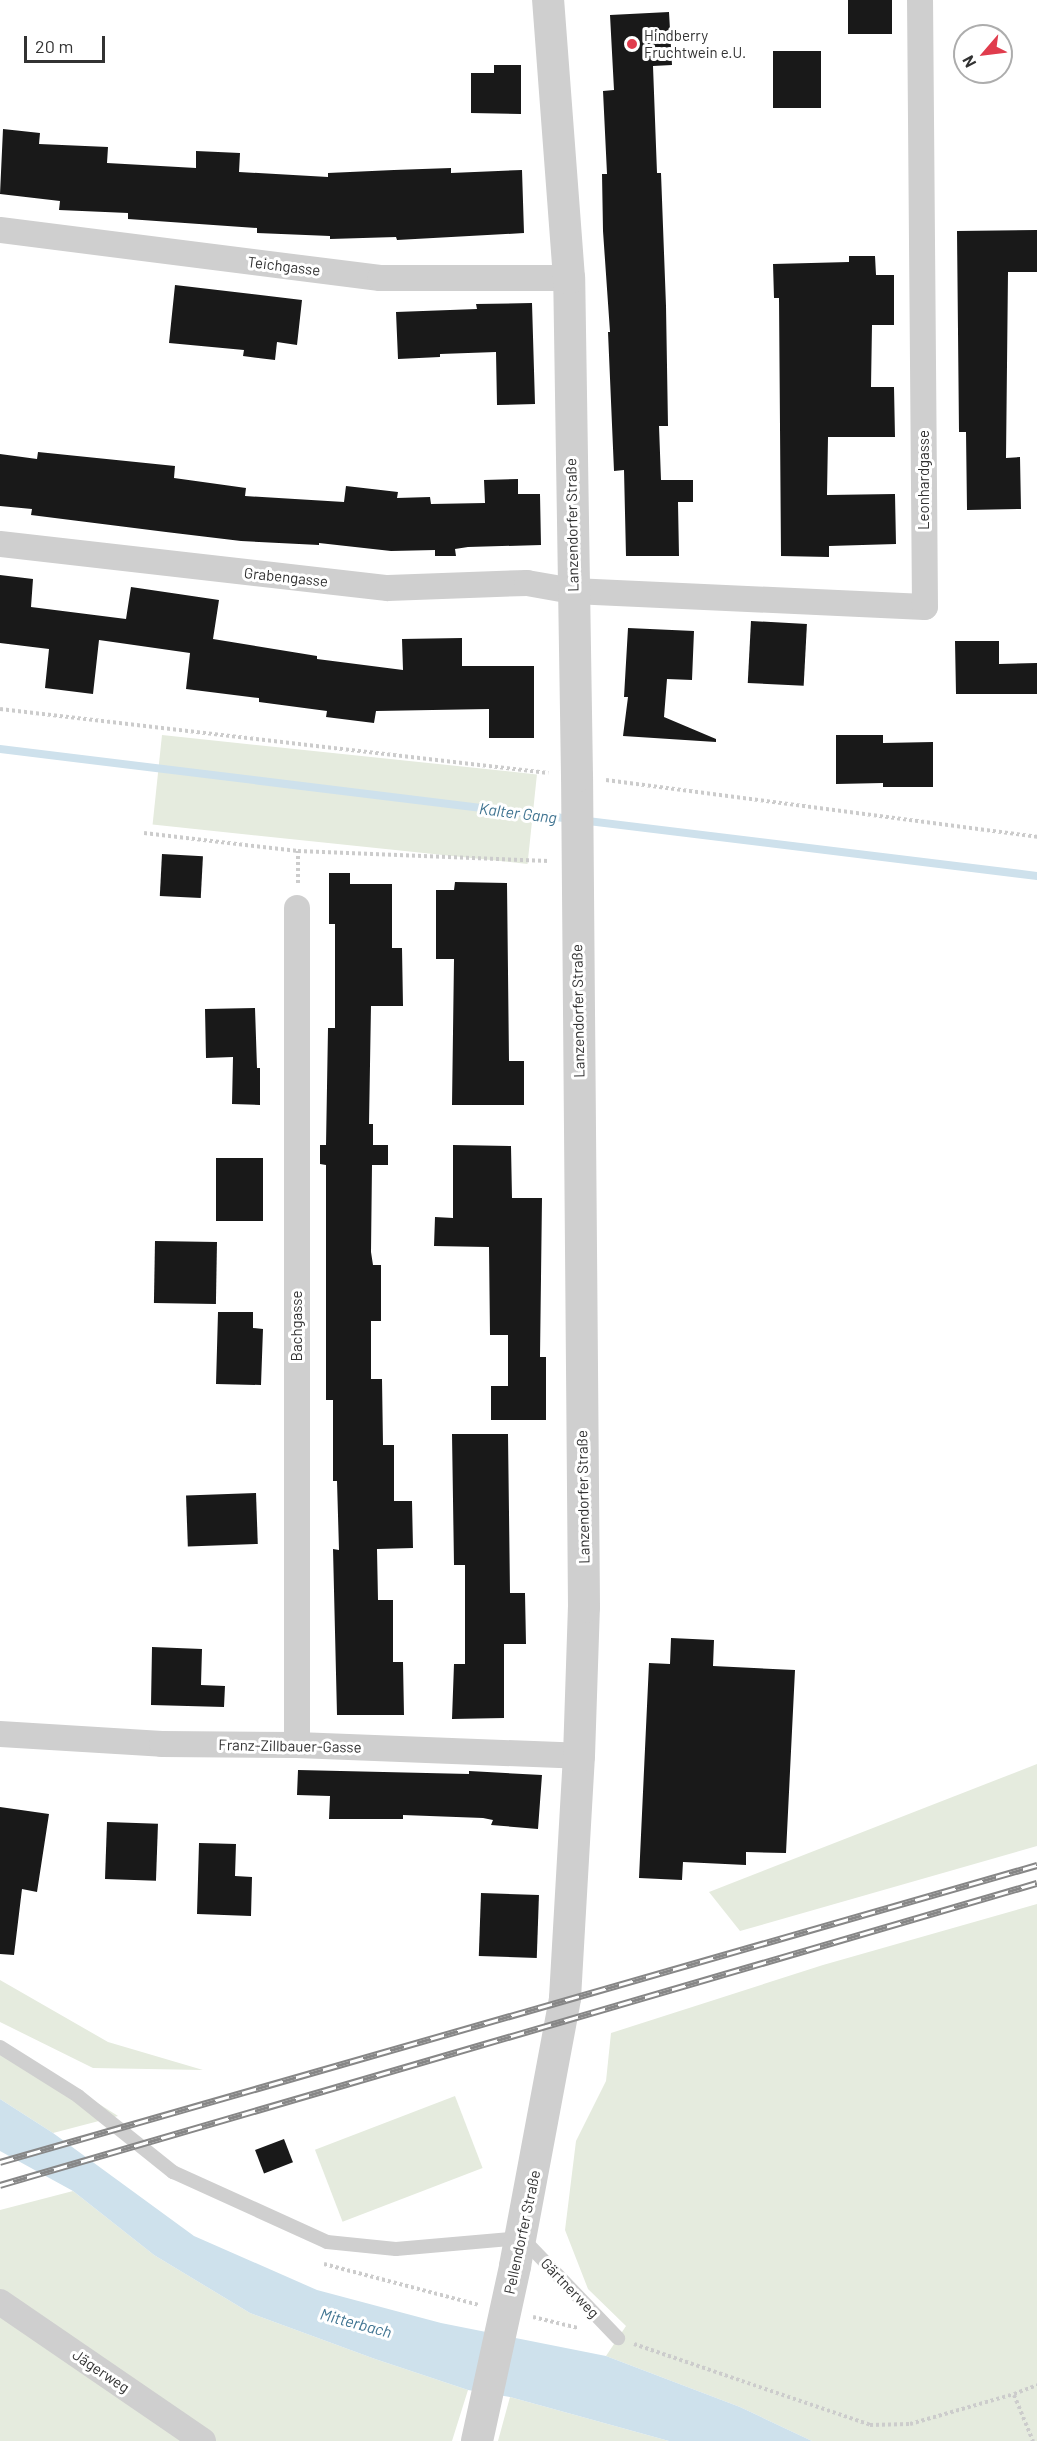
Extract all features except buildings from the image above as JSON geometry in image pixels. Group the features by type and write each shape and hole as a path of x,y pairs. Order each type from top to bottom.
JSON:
{"street":[{"name":"Lanzendorfer Straße","path":"548,0 568,278 577,776 584,1607 579,1756 562,2021"},
{"name":"Leonhardgasse","path":"573,591 925,607 920,0"},
{"name":"Teichgasse","path":"0,230 380,278 568,278"},
{"name":"Grabengasse","path":"0,544 388,588 527,583 573,591"},
{"name":"Bachgasse","path":"297,908 297,1745"},
{"name":"Franz-Zillbauer-Gasse","path":"0,1734 162,1744 297,1745 579,1756"},
{"name":"Pellendorfer Straße","path":"477,2441 519,2252 562,2021"},
{"name":"Jägerweg","path":"0,2302 203,2441"}],"lane":[{"path":"0,2047 78,2096 173,2172 327,2242 396,2249 519,2252"},
{"name":"Gärtnerweg","path":"519,2252 618,2338"}],"path":[{"path":"0,709 577,776 1037,837"},
{"path":"144,833 298,851 577,856"},
{"path":"297,908 298,851"},
{"path":"321,2262 332,2267 482,2305"},
{"path":"528,2316 618,2338 870,2425 910,2424 1014,2394 1037,2385"},
{"path":"1014,2394 1033,2441"}],"shaded area":[{"path":"162,735 537,774 528,864 153,825"},
{"path":"1037,1764 1037,1846 740,1931 709,1892"},
{"path":"1037,1904 1037,2441 812,2441 740,2407 606,2356 626,2326 588,2289 565,2230 576,2141 606,2081 611,2033 823,1965"},
{"path":"0,1980 108,2042 203,2070 93,2068 0,2022"},
{"path":"0,2041 118,2116 53,2133 0,2099"},
{"path":"455,2096 483,2168 343,2222 315,2150"},
{"path":"73,2191 154,2255 250,2313 468,2390 452,2441 0,2441 0,2210"},
{"path":"510,2397 669,2441 498,2441"}],"water":[{"name":"Mitterbach","path":"0,2099 53,2133 194,2236 317,2290 441,2323 606,2356 740,2407 812,2441 669,2441 510,2397 468,2390 250,2313 154,2255 73,2191 0,2151"}],"waterway":[{"name":"Kalter Gang","path":"0,749 1037,876"}],"railway":[{"path":"0,2162 1037,1865"},
{"path":"0,2185 1037,1883"}],"place":[{"name":"Hindberry Fruchtwein e.U.","path":"632,44"}]}
